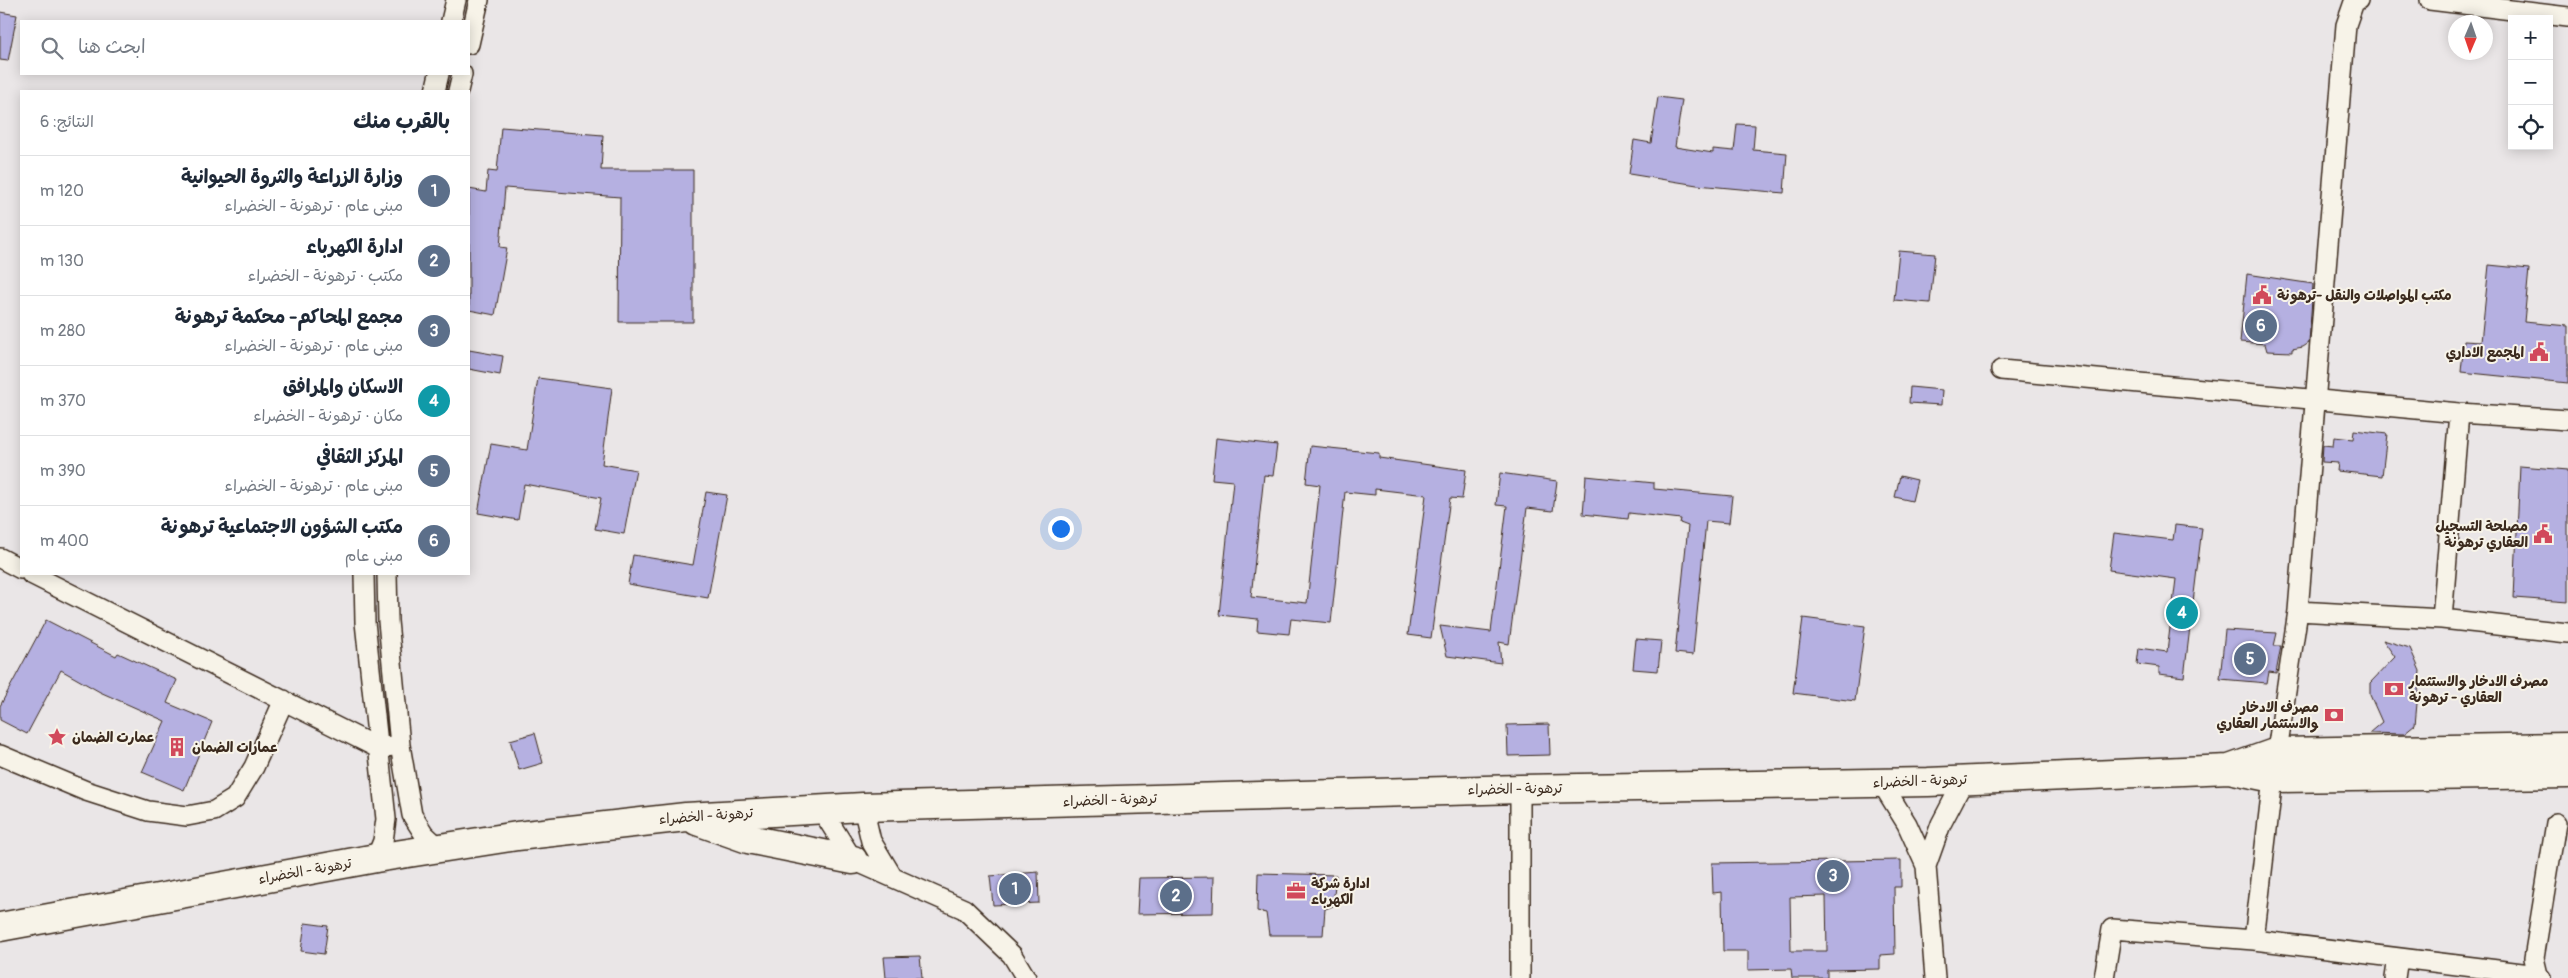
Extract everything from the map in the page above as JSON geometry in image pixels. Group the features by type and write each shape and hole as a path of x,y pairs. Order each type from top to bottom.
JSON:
{"highway":[{"path":"2275,765 2568,747"},
{"path":"2275,765 2568,774"},
{"name":"ترهونة - الخضراء","path":"0,927 376,858 517,836 686,816 863,807 1520,789 1964,780 2229,769 2275,765"},
{"path":"686,816 748,839 853,860"}],"street":[{"path":"451,20 456,0"},
{"path":"470,40 479,0"},
{"path":"2254,940 2275,765 2298,610 2317,401 2346,25 2354,2 2358,0"},
{"path":"2430,0 2568,17"},
{"path":"435,90 439,75"},
{"path":"458,90 462,75"},
{"path":"2001,370 2317,401 2568,420"},
{"path":"2442,619 2459,413"},
{"path":"0,558 20,568"},
{"path":"33,575 378,748 400,745"},
{"path":"364,575 364,622 386,819 383,841 376,858"},
{"path":"387,575 388,621 400,745 412,816 424,834 440,848"},
{"path":"2298,610 2442,619 2568,634"},
{"path":"0,755 86,792 148,811 187,816 214,811 235,798 254,767 284,700"},
{"path":"1926,866 1941,824 1964,780"},
{"path":"1880,782 1907,824 1926,866 1935,978"},
{"path":"1520,789 1520,978"},
{"path":"863,807 871,841 892,876"},
{"path":"821,809 853,860 964,908 1012,955 1026,978"},
{"path":"2104,978 2112,929 2254,940 2539,977 2534,958 2556,823"},
{"path":"2395,978 2398,958"}],"building":[{"path":"0,12 17,15 8,61 0,60"},
{"path":"1658,97 1682,100 1675,147 1713,153 1713,149 1734,151 1737,124 1755,125 1753,150 1787,153 1784,193 1697,185 1629,174 1634,140 1651,143"},
{"path":"501,127 603,135 601,170 693,170 693,322 619,322 620,197 505,188 500,247 507,248 495,315 470,310 470,189 486,192 488,171 497,172"},
{"path":"1899,251 1935,254 1930,303 1894,300"},
{"path":"2489,265 2529,269 2524,322 2568,326 2568,383 2461,372 2464,341 2481,342"},
{"path":"2247,274 2313,284 2309,343 2303,347 2292,349 2292,352 2267,351 2265,344 2240,342"},
{"path":"470,350 503,356 500,375 470,369"},
{"path":"538,378 612,388 602,464 636,470 624,534 595,529 601,498 524,484 518,520 478,513 491,444 527,450"},
{"path":"1910,387 1942,390 1941,405 1909,403"},
{"path":"2354,430 2387,434 2382,476 2337,471 2338,463 2322,462 2323,445 2333,446 2334,437 2353,439"},
{"path":"1216,438 1277,445 1273,476 1264,475 1251,597 1307,603 1320,485 1306,483 1310,446 1379,453 1379,458 1466,470 1462,499 1450,498 1431,638 1408,635 1426,495 1375,489 1375,495 1345,492 1331,623 1291,619 1289,634 1257,631 1258,619 1219,615 1233,481 1212,479"},
{"name":"مصلحة التسجيل العقاري ترهونة","path":"2520,466 2568,470 2568,602 2514,598"},
{"path":"1500,473 1557,481 1553,511 1527,508 1509,644 1499,642 1501,663 1447,656 1440,626 1491,632 1507,506 1496,505"},
{"path":"1586,476 1654,483 1654,489 1732,496 1729,523 1706,521 1693,655 1675,653 1688,526 1680,523 1681,519 1629,513 1628,519 1583,514"},
{"path":"1900,476 1917,480 1912,501 1895,497"},
{"path":"706,492 727,495 708,598 628,584 633,555 693,565"},
{"path":"2175,525 2202,528 2184,677 2159,674 2159,667 2137,664 2139,648 2167,652 2176,579 2109,570 2114,533 2173,540"},
{"path":"1803,618 1865,626 1855,701 1793,693"},
{"path":"46,620 116,656 118,653 177,680 167,703 212,722 184,790 142,772 165,721 100,692 61,670 27,734 0,720 0,706"},
{"path":"2225,630 2277,633 2274,646 2281,646 2276,673 2269,672 2267,683 2220,679"},
{"path":"1636,639 1661,641 1658,671 1633,669"},
{"name":"مصرف الادخار والاستثمار العقاري - ترهونة","path":"2383,640 2410,648 2420,671 2415,725 2404,734 2369,733 2382,722 2370,695 2370,683 2395,657"},
{"path":"1549,724 1550,755 1508,756 1507,725"},
{"path":"535,733 543,763 519,770 510,740"},
{"path":"1901,860 1901,887 1894,887 1895,954 1880,955 1880,969 1827,970 1827,978 1792,978 1791,969 1748,970 1748,951 1723,951 1722,892 1713,893 1712,863","holes":["1826,896 1827,951 1791,951 1790,897"]},
{"path":"1038,872 1039,903 993,905 990,876"},
{"name":"ادارة شركة الكهرباء","path":"1258,873 1336,875 1333,906 1325,909 1323,935 1269,935 1266,913 1257,911"},
{"path":"1214,877 1213,913 1137,914 1139,878"},
{"path":"305,923 328,926 324,954 301,951"},
{"path":"920,956 922,978 886,978 884,957"}],"place":[{"name":"مكتب المواصلات والنقل -ترهونة","path":"2262,295"},
{"name":"مكتب الشؤون الاجتماعية ترهونة","path":"2261,326"},
{"name":"المجمع الاداري","path":"2539,352"},
{"name":"مصلحة التسجيل العقاري ترهونة","path":"2543,534"},
{"name":"الاسكان والمرافق","path":"2182,613"},
{"name":"المركز الثقافي","path":"2250,659"},
{"name":"مصرف الادخار والاستثمار العقاري - ترهونة","path":"2394,689"},
{"name":"مصرف الادخار والاستثمار العقاري","path":"2334,715"},
{"name":"عمارت الضمان","path":"57,737"},
{"name":"عمارات الضمان","path":"177,747"},
{"name":"مجمع المحاكم- محكمة ترهونة","path":"1833,876"},
{"name":"وزارة الزراعة والثروة الحيوانية","path":"1015,889"},
{"name":"ادارة شركة الكهرباء","path":"1296,891"},
{"name":"ادارة الكهرباء","path":"1176,896"}]}
